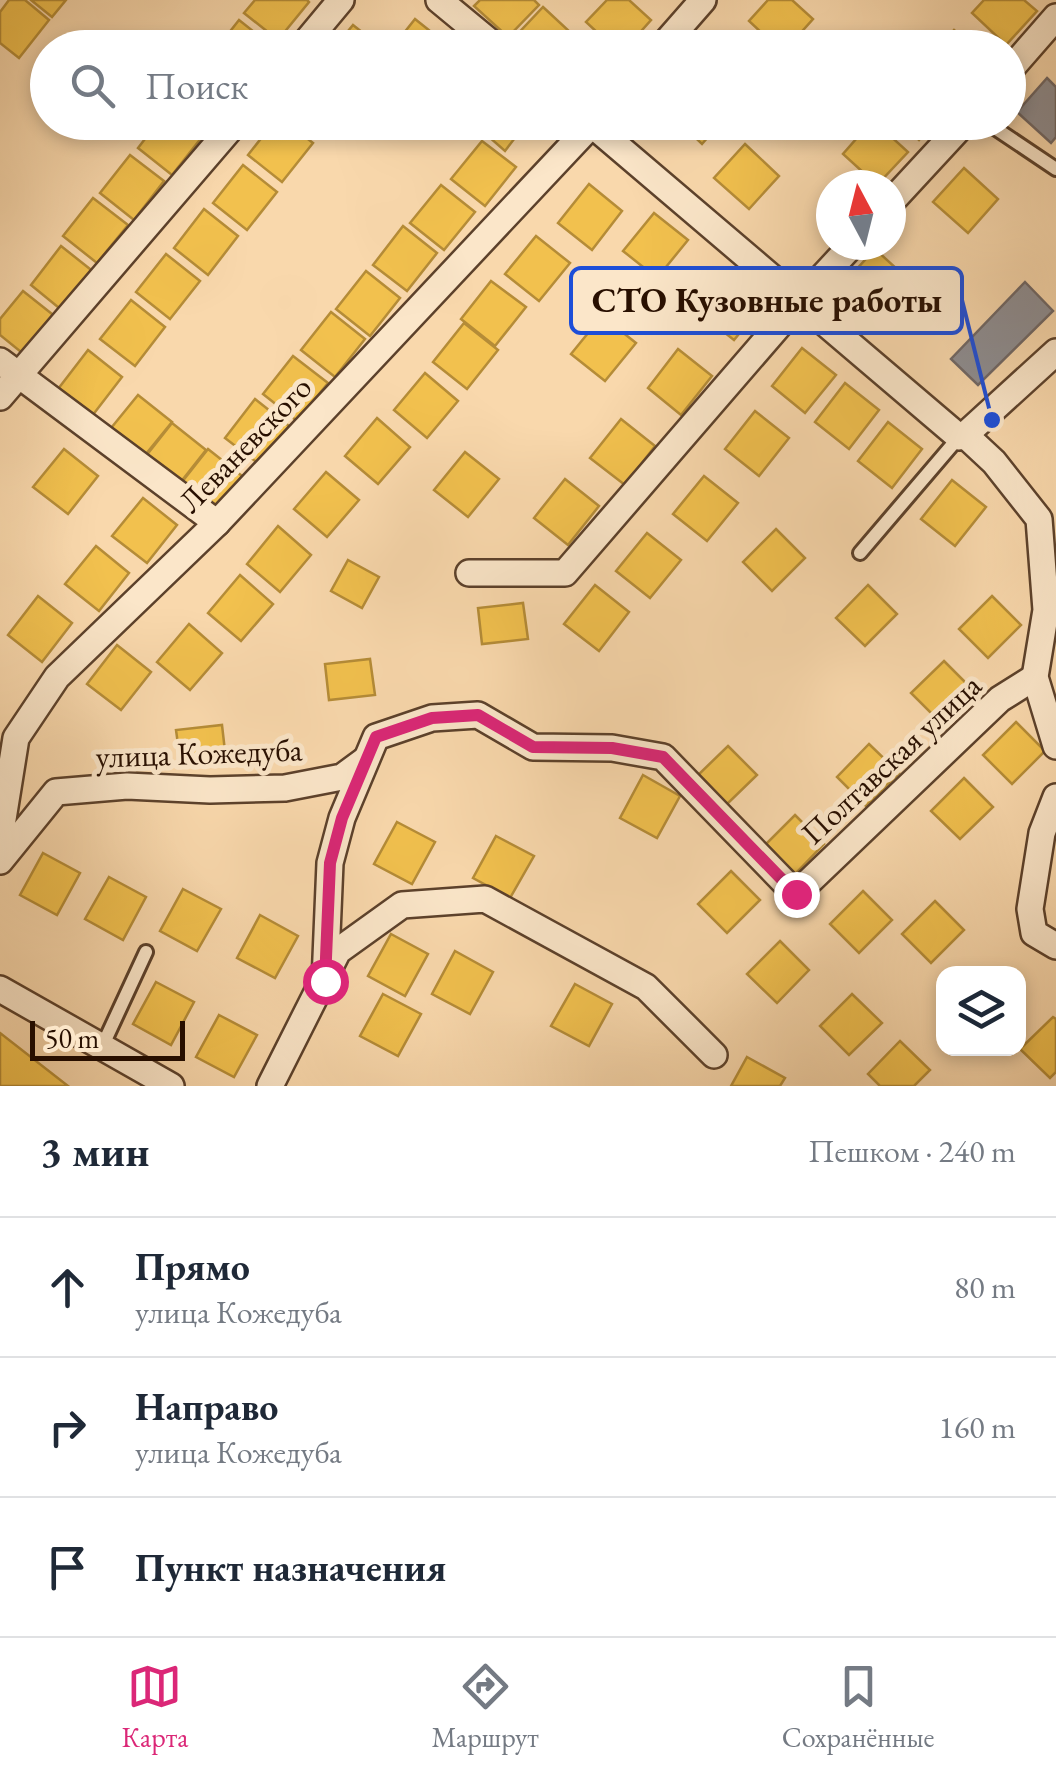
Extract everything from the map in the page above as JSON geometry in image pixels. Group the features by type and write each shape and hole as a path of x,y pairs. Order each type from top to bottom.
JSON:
{"street":[{"path":"315,30 341,0"},
{"path":"439,0 475,30"},
{"path":"676,30 703,0"},
{"path":"1026,51 1056,17"},
{"path":"0,397 9,369 219,140"},
{"name":"Леваневского","path":"0,838 16,738 57,677 216,523 576,140"},
{"path":"612,140 994,462 1048,525 1051,613 1035,677 1056,746"},
{"path":"906,186 948,140"},
{"path":"469,572 565,573 838,260"},
{"path":"962,436 1056,352"},
{"path":"9,369 216,523"},
{"name":"Полтавская улица","path":"796,894 1000,699 1035,677"},
{"name":"улица Кожедуба","path":"325,981 330,863 342,818 376,737 432,718 478,715 533,747 612,748 663,757 796,894"},
{"name":"улица Кожедуба","path":"0,861 56,792 127,786 285,788 342,778 366,760"},
{"path":"1056,798 1042,834 1030,909 1034,933 1056,946"},
{"name":"улица Кожедуба","path":"270,1086 338,952 402,905 485,899 646,988 714,1055"},
{"path":"0,989 171,1086"}],"lane":[{"path":"1013,140 1056,169"},
{"path":"860,553 962,436"},
{"path":"102,1046 146,952"}],"building: Жильё":[{"path":"9,0 25,0 49,20 41,30 30,30 30,44 19,58 0,43 0,12"},
{"path":"31,0 66,0 52,17"},
{"path":"255,0 309,2 286,30 265,30 244,13"},
{"path":"480,0 534,0 539,5 515,30 500,30 474,6"},
{"path":"607,0 629,0 651,20 642,30 595,30 586,22"},
{"path":"768,0 792,0 813,19 803,30 759,30 749,21"},
{"path":"984,0 1024,0 1037,11 1020,30 990,30 972,13"},
{"path":"543,7 568,30 521,30"},
{"path":"415,19 429,30 406,30"},
{"path":"239,20 252,30 231,30"},
{"path":"144,140 200,140 172,175 138,148"},
{"path":"260,140 313,143 282,182 248,155"},
{"path":"492,140 513,140 505,151"},
{"path":"855,140 895,140 908,152 891,170 861,170 843,154"},
{"path":"482,141 516,167 485,206 451,179"},
{"path":"745,144 779,176 749,209 714,178"},
{"path":"130,155 164,181 134,220 100,193"},
{"path":"243,165 277,192 247,230 213,203"},
{"path":"964,168 998,199 968,233 933,202"},
{"path":"589,184 622,211 592,250 558,223"},
{"path":"441,185 475,212 444,250 410,223"},
{"path":"93,198 128,225 97,263 63,236"},
{"path":"204,209 238,236 208,275 174,248"},
{"path":"654,213 688,240 657,278 623,251"},
{"path":"403,226 437,253 407,291 373,265"},
{"path":"536,236 570,263 539,301 505,274"},
{"path":"61,246 95,273 64,312 31,285"},
{"path":"166,254 200,281 170,319 136,292"},
{"path":"865,260 887,260 910,281 879,314 844,283"},
{"path":"366,271 400,298 370,336 336,309"},
{"path":"731,275 765,302 734,340 700,313"},
{"path":"491,281 526,307 495,346 461,319"},
{"path":"23,291 57,318 26,356 0,335 0,319"},
{"path":"131,300 165,327 135,366 100,339"},
{"path":"331,312 365,339 335,377 301,350"},
{"path":"602,316 636,343 605,381 571,354"},
{"path":"464,323 498,350 467,389 433,362"},
{"path":"802,348 836,375 805,413 772,386"},
{"path":"678,349 712,376 681,415 648,388"},
{"path":"88,350 122,377 92,416 58,389"},
{"path":"293,356 328,383 297,421 263,394"},
{"path":"425,373 458,401 427,438 394,410"},
{"path":"845,383 879,410 849,449 815,422"},
{"path":"138,395 172,422 141,460 107,433"},
{"path":"255,399 289,426 259,464 225,438"},
{"path":"755,411 789,438 759,476 725,449"},
{"path":"377,418 410,447 378,484 345,456"},
{"path":"621,419 655,446 625,485 590,458"},
{"path":"888,422 922,449 892,488 858,461"},
{"path":"172,423 206,450 176,488 142,461"},
{"path":"64,449 98,476 68,514 33,487"},
{"path":"208,449 242,476 212,514 178,487"},
{"path":"465,452 499,479 468,517 434,490"},
{"path":"326,472 359,500 327,537 294,509"},
{"path":"704,476 738,503 707,541 673,514"},
{"path":"565,479 599,506 568,545 534,518"},
{"path":"952,480 986,507 955,546 921,519"},
{"path":"143,498 177,525 147,563 112,536"},
{"path":"278,526 311,555 280,592 247,564"},
{"path":"776,529 805,558 772,591 743,562"},
{"path":"647,533 681,560 650,598 616,571"},
{"path":"96,546 129,573 99,611 65,584"},
{"path":"348,560 379,577 362,608 331,591"},
{"path":"240,575 273,604 241,641 208,613"},
{"path":"595,585 629,612 599,651 564,624"},
{"path":"868,585 897,614 865,646 836,618"},
{"path":"38,596 72,623 42,662 8,635"},
{"path":"992,596 1021,625 988,658 959,629"},
{"path":"523,603 528,639 482,644 478,608"},
{"path":"189,624 222,653 190,690 157,662"},
{"path":"117,645 151,672 121,710 87,684"},
{"path":"370,659 375,695 329,700 325,664"},
{"path":"944,661 973,690 940,722 911,693"},
{"path":"1016,722 1045,751 1012,784 983,755"},
{"path":"222,725 226,760 181,766 176,730"},
{"path":"869,744 899,773 866,806 837,777"},
{"path":"728,746 757,775 724,807 695,778"},
{"path":"643,775 680,796 657,838 620,818"},
{"path":"964,778 993,807 960,839 931,811"},
{"path":"795,815 824,844 792,877 762,848"},
{"path":"397,822 435,842 412,884 374,864"},
{"path":"496,836 534,856 510,898 473,878"},
{"path":"43,853 80,873 57,915 20,895"},
{"path":"731,871 760,900 727,933 698,904"},
{"path":"109,877 146,897 123,940 85,919"},
{"path":"183,889 221,909 197,951 160,931"},
{"path":"863,891 892,920 859,953 830,924"},
{"path":"935,901 964,930 931,963 902,934"},
{"path":"260,915 298,936 275,978 237,958"},
{"path":"391,934 428,954 405,996 368,976"},
{"path":"780,941 809,970 777,1003 747,974"},
{"path":"455,951 493,972 470,1014 432,994"},
{"path":"156,982 194,1002 171,1045 133,1024"},
{"path":"575,984 612,1004 589,1046 551,1026"},
{"path":"383,994 421,1014 398,1056 360,1036"},
{"path":"852,994 882,1023 849,1055 820,1026"},
{"path":"219,1015 257,1035 234,1077 196,1057"},
{"path":"1053,1017 1056,1019 1056,1072 1050,1078 1026,1055 1026,1043"},
{"path":"0,1033 68,1086 0,1086"},
{"path":"900,1041 930,1070 914,1086 880,1086 868,1074"},
{"path":"747,1057 785,1078 780,1086 731,1086"}],"building: Промзона":[{"path":"1047,78 1056,87 1056,137 1051,143 1026,120 1026,102"},
{"path":"1025,282 1053,311 978,385 951,359"}],"place":[{"name":"СТО Кузовные работы","path":"992,420"}],"route":[{"path":"325,981 330,863 342,818 376,737 432,718 478,715 533,747 612,748 663,757 796,894"}]}
